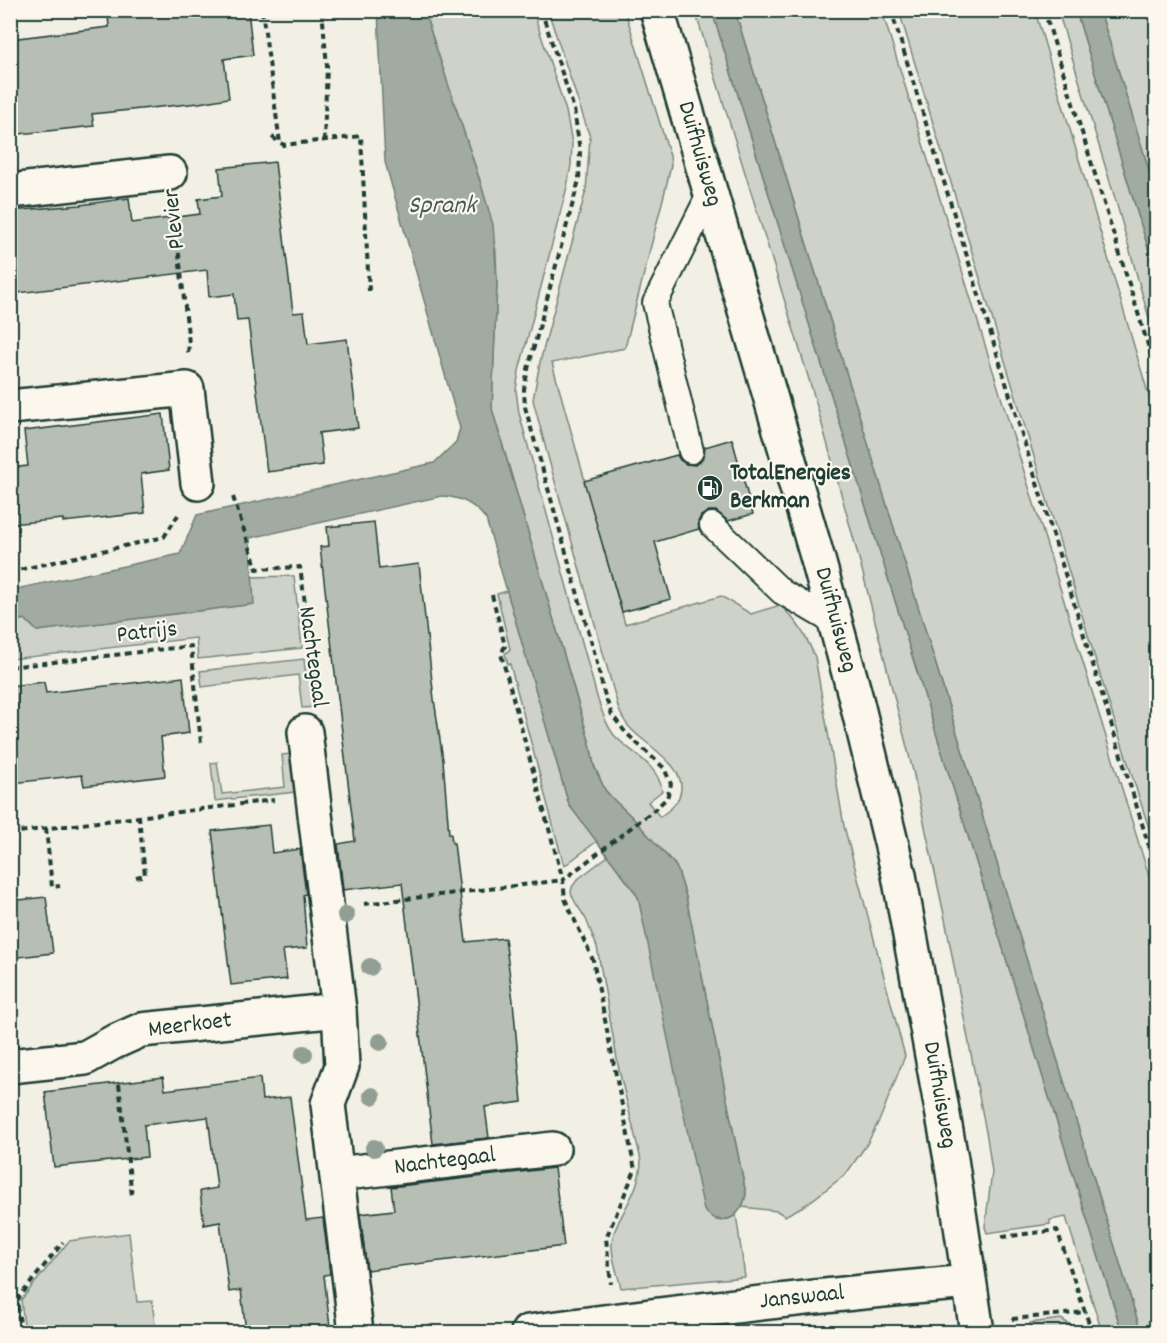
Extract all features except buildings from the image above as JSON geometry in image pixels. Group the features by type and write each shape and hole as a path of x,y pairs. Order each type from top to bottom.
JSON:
{"street":[{"name":"Duifhuisweg","path":"657,10 817,556 899,875 951,1159 976,1328"},
{"name":"Plevier","path":"10,191 170,173"},
{"path":"10,407 186,389 198,483"},
{"name":"Nachtegaal","path":"305,732 339,1010 342,1066 328,1104 356,1332"},
{"name":"Meerkoet","path":"10,1066 85,1058 141,1030 339,1010"},
{"name":"Nachtegaal","path":"337,1174 553,1149"},
{"name":"Janswaal","path":"528,1332 843,1293 969,1282"}],"lane":[{"path":"691,451 655,303 710,193"},
{"path":"712,525 782,592 835,623"}],"path":[{"path":"10,15 25,10"},
{"path":"262,10 280,142"},
{"path":"322,10 327,66 324,140"},
{"path":"326,908 562,880 654,810 667,798 671,784 664,768 626,733 612,715 525,407 524,389 528,369 579,180 580,151 574,109 541,10"},
{"path":"891,10 1156,869"},
{"path":"1044,10 1156,371"},
{"path":"272,137 284,145 361,136 369,291"},
{"name":"Plevier","path":"170,173 189,343 186,389"},
{"path":"10,572 164,537 198,483"},
{"name":"Nachtegaal","path":"231,489 257,569 300,567 322,730 305,732"},
{"path":"492,595 505,646 501,654 565,898 593,960 635,1170 606,1238 615,1321"},
{"name":"Patrijs","path":"10,667 191,646 201,743"},
{"path":"10,832 313,795"},
{"path":"136,877 145,875 139,817"},
{"path":"46,828 52,887 60,886"},
{"path":"112,1043 119,1081 132,1196"},
{"path":"963,1242 1057,1230 1092,1332"},
{"path":"21,1332 17,1300 63,1242"},
{"path":"885,1332 976,1328 1086,1312"}],"shaded area":[{"path":"424,11 533,11 566,111 572,143 571,165 519,371 516,390 519,413 601,709 614,735 650,766 660,782 662,791 648,802 660,817 677,801 681,790 680,779 667,760 629,727 619,710 533,400 540,362 586,190 590,137 548,11 625,11 670,156 671,165 666,187 625,348 552,363 625,624 721,596 751,614 780,605 792,617 815,657 844,826 905,1056 880,1119 867,1144 846,1174 807,1204 785,1216 777,1211 742,1207 746,1194 686,897 678,871 631,816 605,790 594,765 590,744 492,409 496,251 481,184"},
{"path":"695,11 712,11 1122,1332 1102,1332 1066,1217 1050,1220 1050,1224 987,1233 985,1227 992,1172 987,1137 945,919 913,771 861,566 815,399"},
{"path":"735,11 882,11 1156,899 1156,1332 1141,1332"},
{"path":"899,11 1035,11 1156,420 1156,850 1108,701"},
{"path":"1058,11 1076,11 1156,274 1156,343 1117,205"},
{"path":"1100,11 1156,11 1156,193"},
{"path":"294,576 302,648 198,659 196,638 11,659 10,622 25,619 37,631 253,604 252,577"},
{"path":"507,591 569,805 597,841 564,866 510,664 508,665 505,654 510,649 497,594"},
{"path":"304,659 306,675 313,675 316,707 302,708 298,675 202,687 200,671"},
{"path":"291,754 295,792 215,801 211,763 217,762 222,794 285,787 282,755"},
{"path":"608,856 638,897 716,1220 722,1221 736,1214 745,1277 621,1288 612,1240 637,1184 641,1160 619,1070 597,947 586,919 571,893 578,879"},
{"path":"129,1233 137,1302 152,1301 156,1332 25,1332 21,1300 69,1241"},
{"path":"1061,1319 1082,1332 1031,1332 1030,1323"}],"water":[{"name":"Sprank","path":"378,11 424,11 493,225 497,282 492,409 590,744 594,766 605,790 675,865 686,897 746,1194 741,1208 728,1219 718,1219 704,1210 638,897 569,805 486,519 477,509 467,502 442,496 250,538 254,604 37,631 25,619 11,622 11,590 180,554 197,515 434,463 456,442 460,428 385,162"},
{"path":"712,11 735,11 1141,1332 1122,1332"},
{"path":"1076,11 1100,11 1156,193 1156,274"}],"place":[{"name":"TotalEnergies Berkman","path":"710,488"}]}
